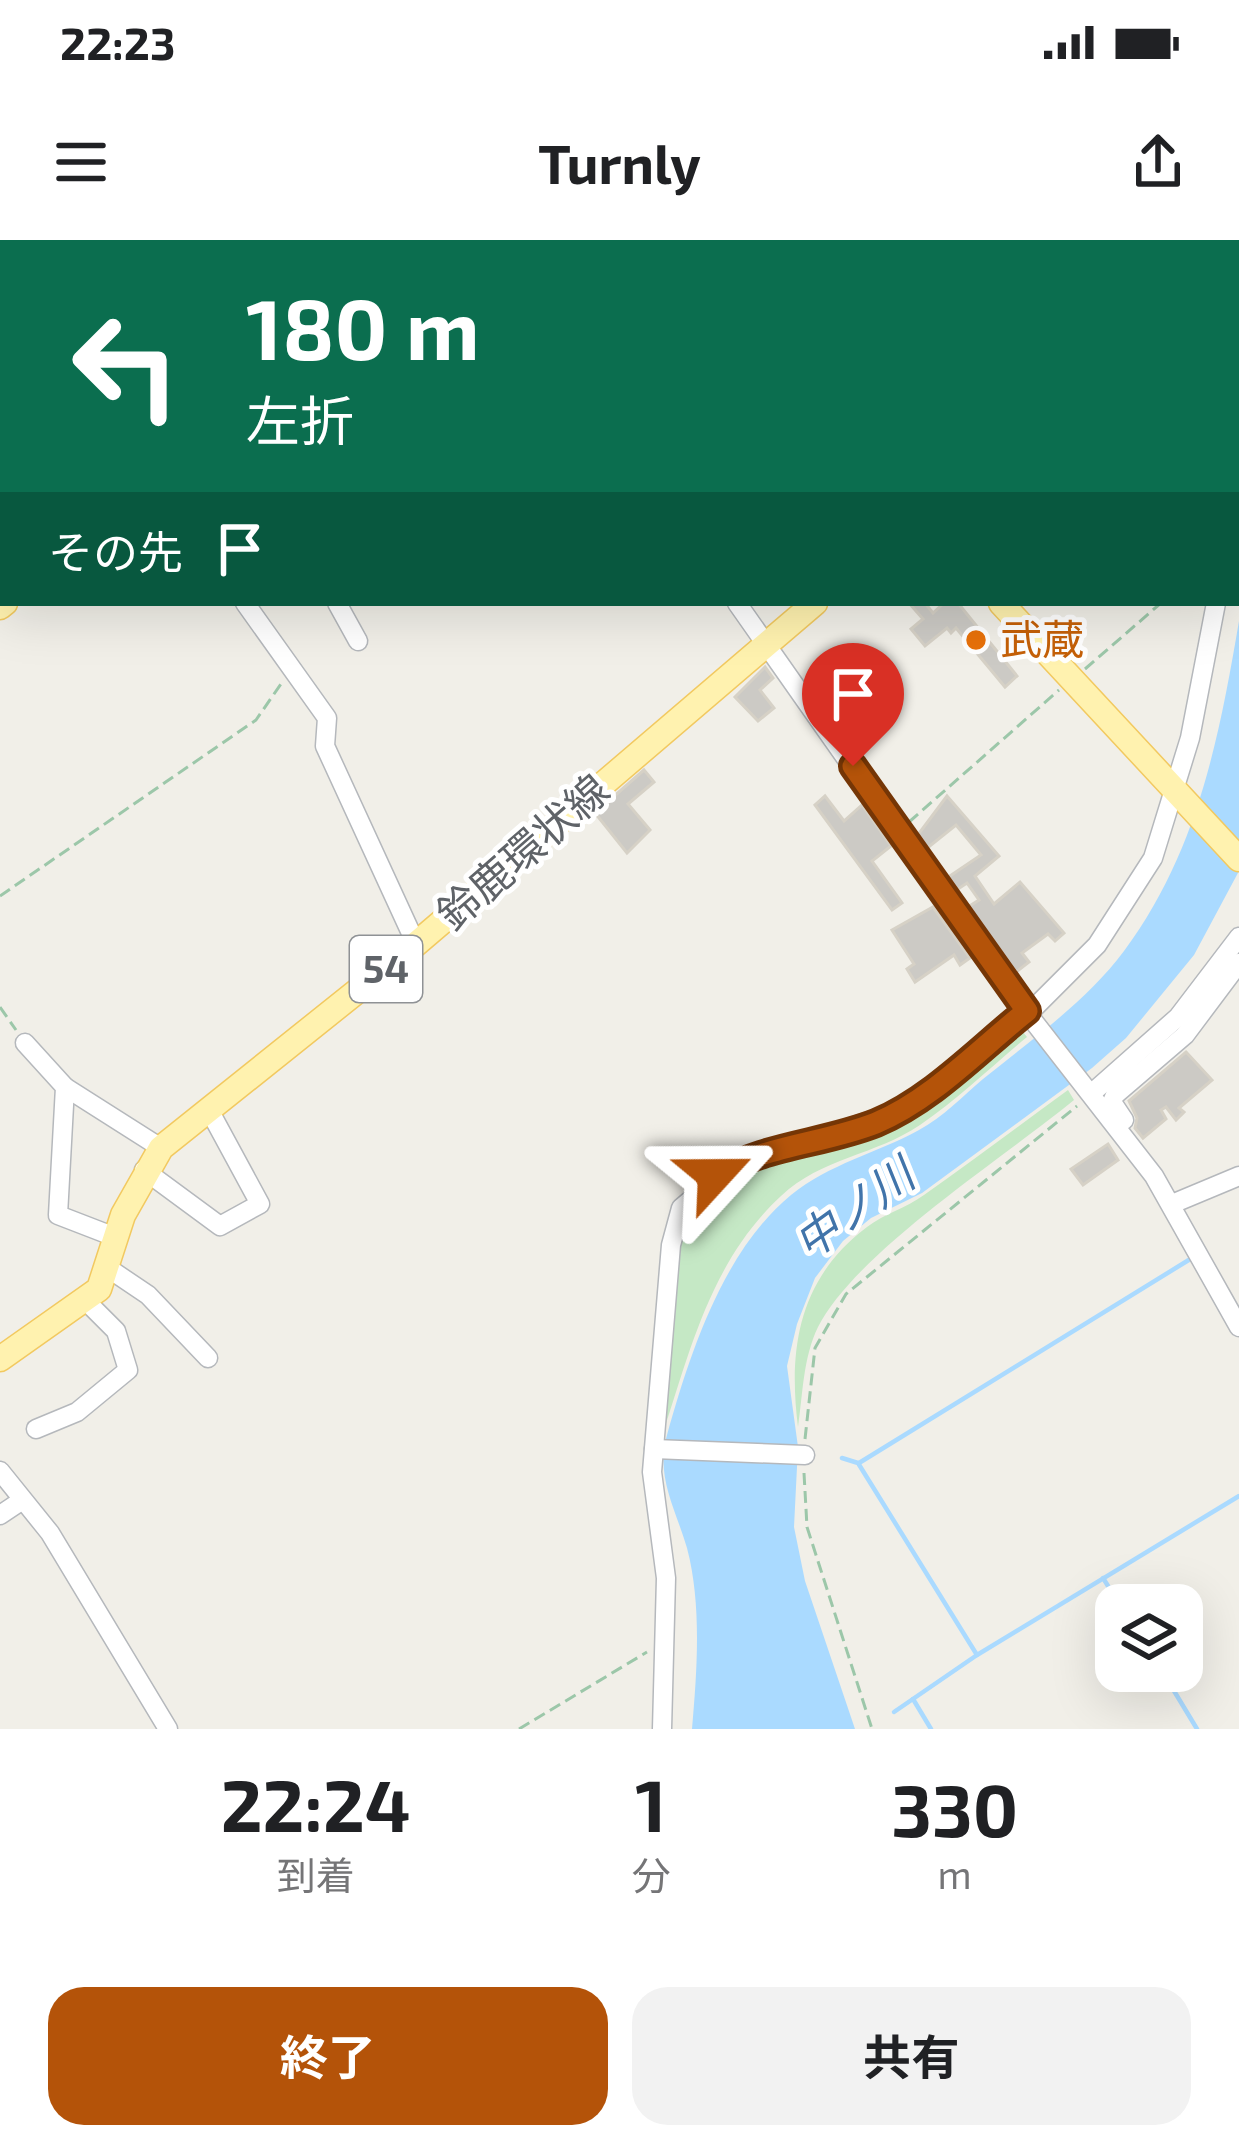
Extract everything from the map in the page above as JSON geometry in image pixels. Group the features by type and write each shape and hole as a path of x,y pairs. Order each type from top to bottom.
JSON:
{"main road":[{"name":"鈴鹿環状線","path":"0,1359 99,1289 144,1170 161,1148 416,944 811,606"},
{"path":"1004,606 1239,859"}],"street":[{"path":"247,606 327,718 325,746 416,944"},
{"path":"339,606 358,641"},
{"path":"739,606 947,903 1176,1202"},
{"path":"662,1729 667,1578 653,1494 653,1449 675,1223 691,1195 741,1162 897,1112 1031,1011 1113,924 1153,858 1176,792 1205,674 1216,606"},
{"path":"1183,1011 1239,937"},
{"path":"1090,1091 1201,999 1239,954"},
{"path":"1239,963 1185,1035 1112,1102 1176,1202 1239,1327"},
{"path":"25,1043 65,1088 161,1148"},
{"path":"65,1088 58,1215 116,1237"},
{"path":"144,1170 220,1226 260,1204 208,1108"},
{"path":"1176,1202 1239,1176"},
{"path":"105,1266 148,1295 208,1358"},
{"path":"36,1429 77,1412 128,1370 116,1331 85,1300"},
{"path":"653,1449 805,1455"},
{"path":"0,1472 50,1533 168,1729"},
{"path":"0,1515 20,1501"}],"path":[{"path":"899,830 1157,606"},
{"path":"0,896 256,720 295,668"},
{"path":"0,1007 25,1043"},
{"path":"872,1729 807,1527 805,1455 815,1348 846,1294 1090,1091"},
{"path":"519,1729 647,1652"}],"green space":[{"path":"1019,1027 1027,1037 934,1115 903,1135 813,1173 757,1221 707,1306 663,1433 682,1233 700,1206 723,1185 749,1171 868,1136 914,1116"},
{"path":"1068,1090 1074,1100 898,1237 837,1298 809,1351 798,1427 798,1342 803,1316 826,1269 867,1227 924,1195"}],"water":[{"name":"中ノ川","path":"1239,621 1239,871 1194,955 1126,1038 1092,1068 922,1193 871,1218 843,1241 815,1278 797,1324 787,1366 798,1447 794,1527 805,1581 855,1729 692,1729 695,1592 665,1479 664,1450 712,1305 746,1245 791,1195 821,1175 936,1119 1076,1003 1124,951 1149,914 1187,835 1213,751"}],"building":[{"path":"912,606 927,606 933,613 941,606 960,606 1017,676 1005,687 956,628 951,633 947,628 925,646 911,629 923,619"},
{"path":"765,667 773,678 760,690 774,708 758,721 735,697"},
{"path":"644,770 654,782 628,804 650,830 627,853 595,813"},
{"path":"825,796 844,821 862,805 891,846 872,861 902,903 892,910 815,805"},
{"path":"947,796 999,856 975,876 994,904 1020,882 1064,933 1055,941 1048,934 1022,953 1029,962 1015,973 968,907 979,900 967,883 955,891 947,878 981,855 956,825 926,849 917,836"},
{"path":"933,907 970,958 960,965 954,955 915,982 907,969 914,964 892,930"},
{"path":"1186,1052 1212,1080 1179,1108 1184,1112 1176,1120 1166,1107 1161,1110 1166,1119 1143,1138 1135,1128 1137,1118 1129,1101"},
{"path":"1108,1144 1118,1160 1083,1185 1071,1169"}],"waterway":[{"path":"859,1463 1192,1258"},
{"path":"842,1458 858,1463 977,1655 1239,1496"},
{"path":"1103,1578 1107,1584"},
{"path":"894,1712 977,1655"},
{"path":"1175,1692 1197,1729"},
{"path":"913,1699 931,1729"}],"place":[{"name":"武蔵","path":"976,640"}],"route":[{"path":"715,1175 770,1151 872,1124 897,1112 1027,1011 853,766"}]}
